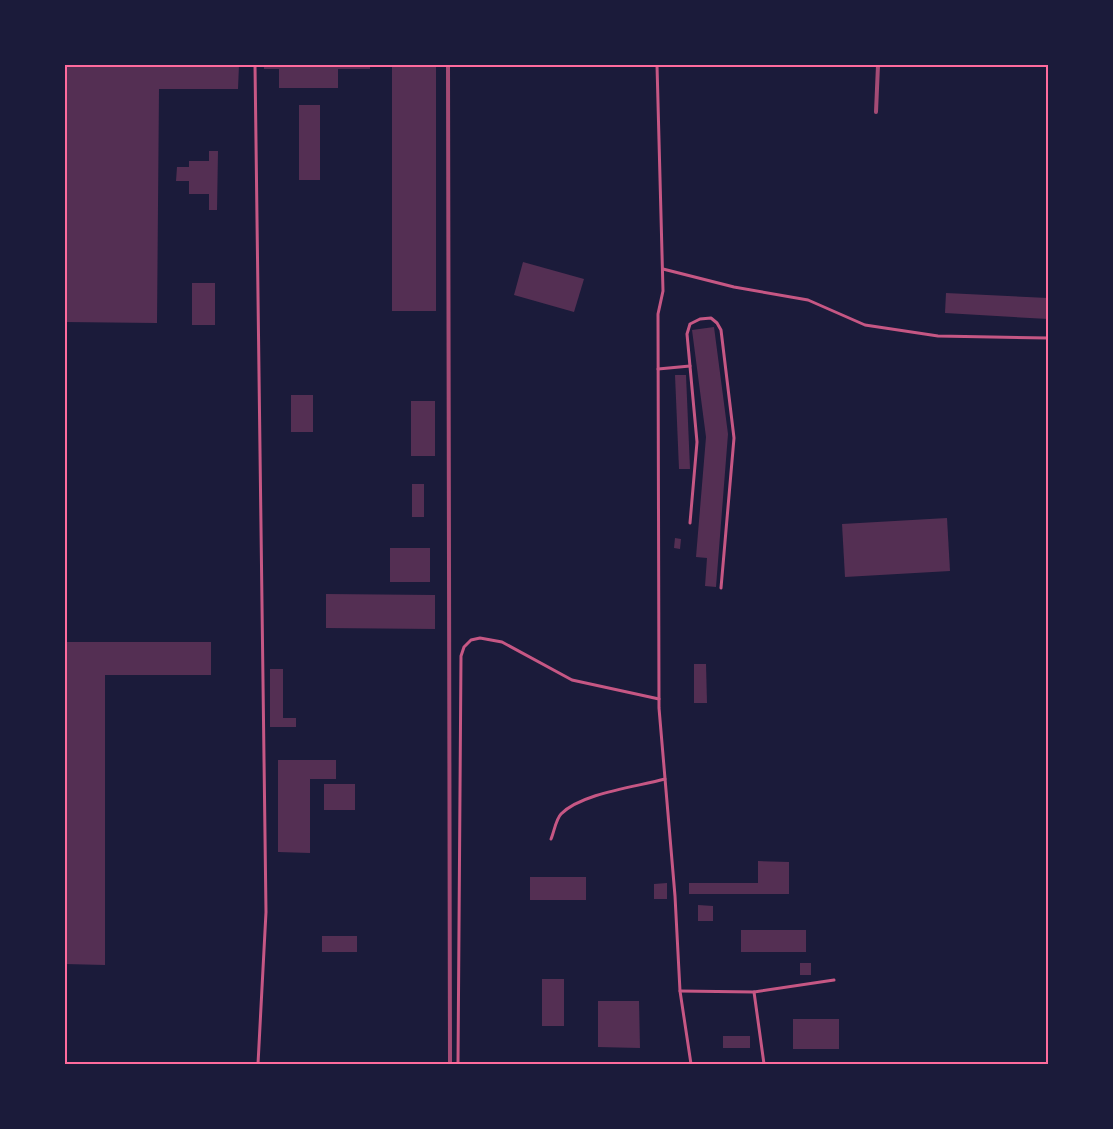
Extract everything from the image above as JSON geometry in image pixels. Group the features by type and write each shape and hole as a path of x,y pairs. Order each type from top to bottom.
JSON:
{"lane":[{"path":"255,65 266,912 258,1064"},
{"path":"657,65 664,291 658,314 659,699 675,896 680,991 691,1064"},
{"path":"663,268 734,287 808,300 865,325 938,336 1048,338"},
{"path":"690,523 697,442 687,334 690,324 700,319 711,318 721,330 734,438 721,588"},
{"path":"658,369 690,366"},
{"path":"458,1064 461,656 464,646 471,640 480,638 502,642 572,680 659,699"},
{"path":"551,839 560,815 570,808 593,796 665,779"},
{"path":"680,991 754,992 834,980"},
{"path":"754,992 764,1064"}],"building":[{"path":"65,65 239,65 238,89 159,89 157,323 65,322"},
{"path":"264,65 370,65 370,69 338,69 338,88 279,88 279,69 264,69"},
{"path":"392,65 436,65 436,311 392,311"},
{"path":"299,105 320,105 320,180 299,180"},
{"path":"209,151 218,151 217,210 209,210 209,194 189,194 189,181 176,181 177,167 189,167 189,161 209,161"},
{"path":"523,262 584,279 574,312 514,295"},
{"path":"192,283 215,283 215,325 192,325"},
{"path":"946,293 1048,298 1048,319 945,313"},
{"path":"714,327 728,434 716,587 705,586 707,558 696,557 706,437 692,330"},
{"path":"675,375 686,375 690,469 679,469"},
{"path":"291,395 313,395 313,432 291,432"},
{"path":"411,401 435,401 435,456 411,456"},
{"path":"412,484 424,484 424,517 412,517"},
{"path":"947,518 950,571 845,577 842,524"},
{"path":"675,538 681,539 680,549 674,548"},
{"path":"390,548 430,548 430,582 390,582"},
{"path":"326,594 435,595 435,629 326,628"},
{"path":"65,642 211,642 211,675 105,675 105,965 65,964"},
{"path":"694,664 706,664 707,703 694,703"},
{"path":"270,669 283,669 283,718 296,718 296,727 270,727"},
{"path":"278,760 336,760 336,779 310,779 310,853 278,852"},
{"path":"324,784 355,784 355,810 324,810"},
{"path":"758,861 789,862 789,894 689,894 689,883 758,883"},
{"path":"530,877 586,877 586,900 530,900"},
{"path":"667,883 667,899 654,899 654,884"},
{"path":"698,905 713,906 713,921 698,921"},
{"path":"741,930 806,930 806,952 741,952"},
{"path":"322,936 357,936 357,952 322,952"},
{"path":"800,963 811,963 811,975 800,975"},
{"path":"542,979 564,979 564,1026 542,1026"},
{"path":"598,1001 639,1001 640,1048 598,1047"},
{"path":"793,1019 839,1019 839,1049 793,1049"},
{"path":"723,1036 750,1036 750,1048 723,1048"}],"railway":[{"path":"448,65 450,1064"},
{"path":"876,112 878,65"}]}
